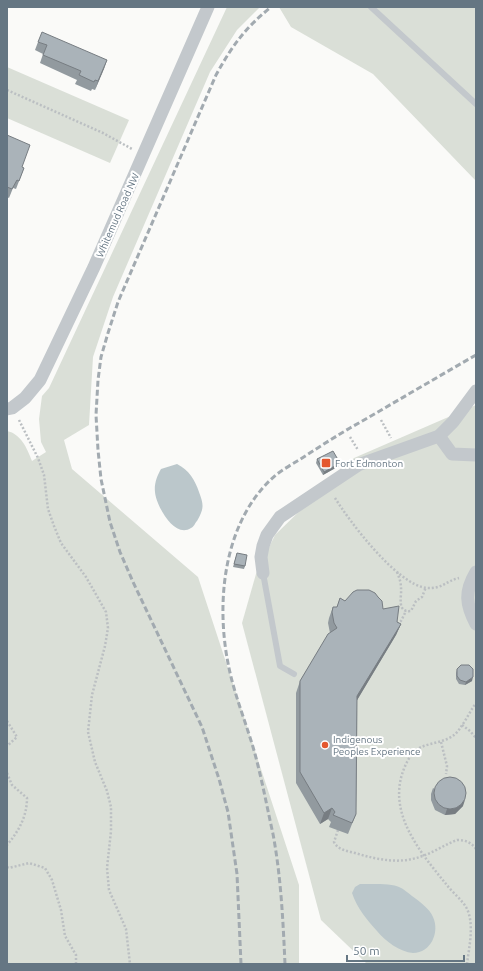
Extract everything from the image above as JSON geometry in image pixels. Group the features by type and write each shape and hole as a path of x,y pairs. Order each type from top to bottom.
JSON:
{"street":[{"name":"Whitemud Road NW","path":"9,408 25,398 40,380 94,267 208,7"},
{"path":"263,573 261,557 263,546 267,534 280,517 358,465 439,436 453,422 476,391"},
{"path":"439,436 452,454 476,455"},
{"path":"474,577 468,589 467,604 476,624"}],"lane":[{"path":"371,7 476,104"},
{"path":"263,573 280,666 294,674"}],"path":[{"path":"7,90 103,133 143,156"},
{"path":"9,408 23,426 38,458 44,475 48,509 61,543 86,577 106,612 108,628 92,695 88,732 95,762 107,791 111,807 111,831 107,868 109,890 126,929 130,964"},
{"path":"380,420 387,432"},
{"path":"350,437 358,450"},
{"path":"327,486 344,512 362,535 397,571 414,583 426,587 445,585 451,580 458,578 474,577"},
{"path":"397,571 401,586 401,607 406,611 411,611 416,601 422,596 426,587"},
{"path":"395,625 401,621 406,611"},
{"path":"467,964 470,920 466,907 418,850 401,813 398,799 404,770 415,750 441,742 454,736 476,703"},
{"path":"7,721 17,738 7,746"},
{"path":"462,725 476,738"},
{"path":"441,742 447,766 446,774"},
{"path":"7,773 12,785 28,798 27,810 24,819 7,845"},
{"path":"338,830 334,842 336,847 373,859 391,862 423,856 457,840 471,843 476,849"},
{"path":"7,867 9,868 28,863 45,868 52,880 61,910 64,936 76,955 76,964"}],"shaded area":[{"path":"227,7 260,7 237,30 210,72 113,297 93,357 89,425 64,440 72,469 198,577 299,885 299,964 7,964 7,431 20,438 32,461 46,452 41,442 39,419 42,396 49,388"},
{"path":"279,7 476,7 476,181 373,74 291,27"},
{"path":"7,67 129,120 110,163 7,118"},
{"path":"476,405 476,964 367,964 321,920 242,623 256,574 275,535 354,458"},
{"path":"177,464 185,469 193,479 201,496 202,504 201,513 194,526 185,530 178,529 167,519 162,512 155,492 156,480 161,469"},
{"path":"360,884 396,886 424,905 432,914 435,923 434,935 429,946 419,952 413,953 403,951 384,939 359,909 354,898 352,893 355,887"}],"building":[{"path":"42,32 107,60 98,81 95,80 94,82 79,75 81,71 43,55 47,45 38,42"},
{"path":"7,135 30,145 22,167 24,168 19,181 17,180 12,189 7,187"},
{"name":"Fort Edmonton","path":"333,451 340,463 324,472 317,459"},
{"path":"237,553 247,555 245,566 234,564"},
{"name":"Indigenous Peoples Experience","path":"357,590 369,590 375,593 382,601 383,609 399,606 397,622 401,624 357,696 356,814 352,823 333,815 335,812 332,808 324,813 300,772 300,681 328,634 337,628 334,623 332,612 333,607 337,607 340,598 345,601 353,592"},
{"path":"461,665 469,665 473,669 473,677 466,682 460,680 457,676 457,669"},
{"path":"447,777 453,777 463,784 466,793 465,799 459,806 453,809 447,809 437,802 434,796 434,790 441,780"}],"railway":[{"path":"241,964 237,874 228,812 202,727 133,582 120,552 110,522 101,479 96,415 101,357 118,302 216,75 246,30 271,7"},
{"path":"285,964 280,882 276,850 255,754 229,668 225,643 223,617 224,590 234,538 245,514 259,493 277,474 344,432 476,355"}],"place":[{"name":"Fort Edmonton","path":"326,463"},
{"name":"Indigenous Peoples Experience","path":"325,745"}]}
